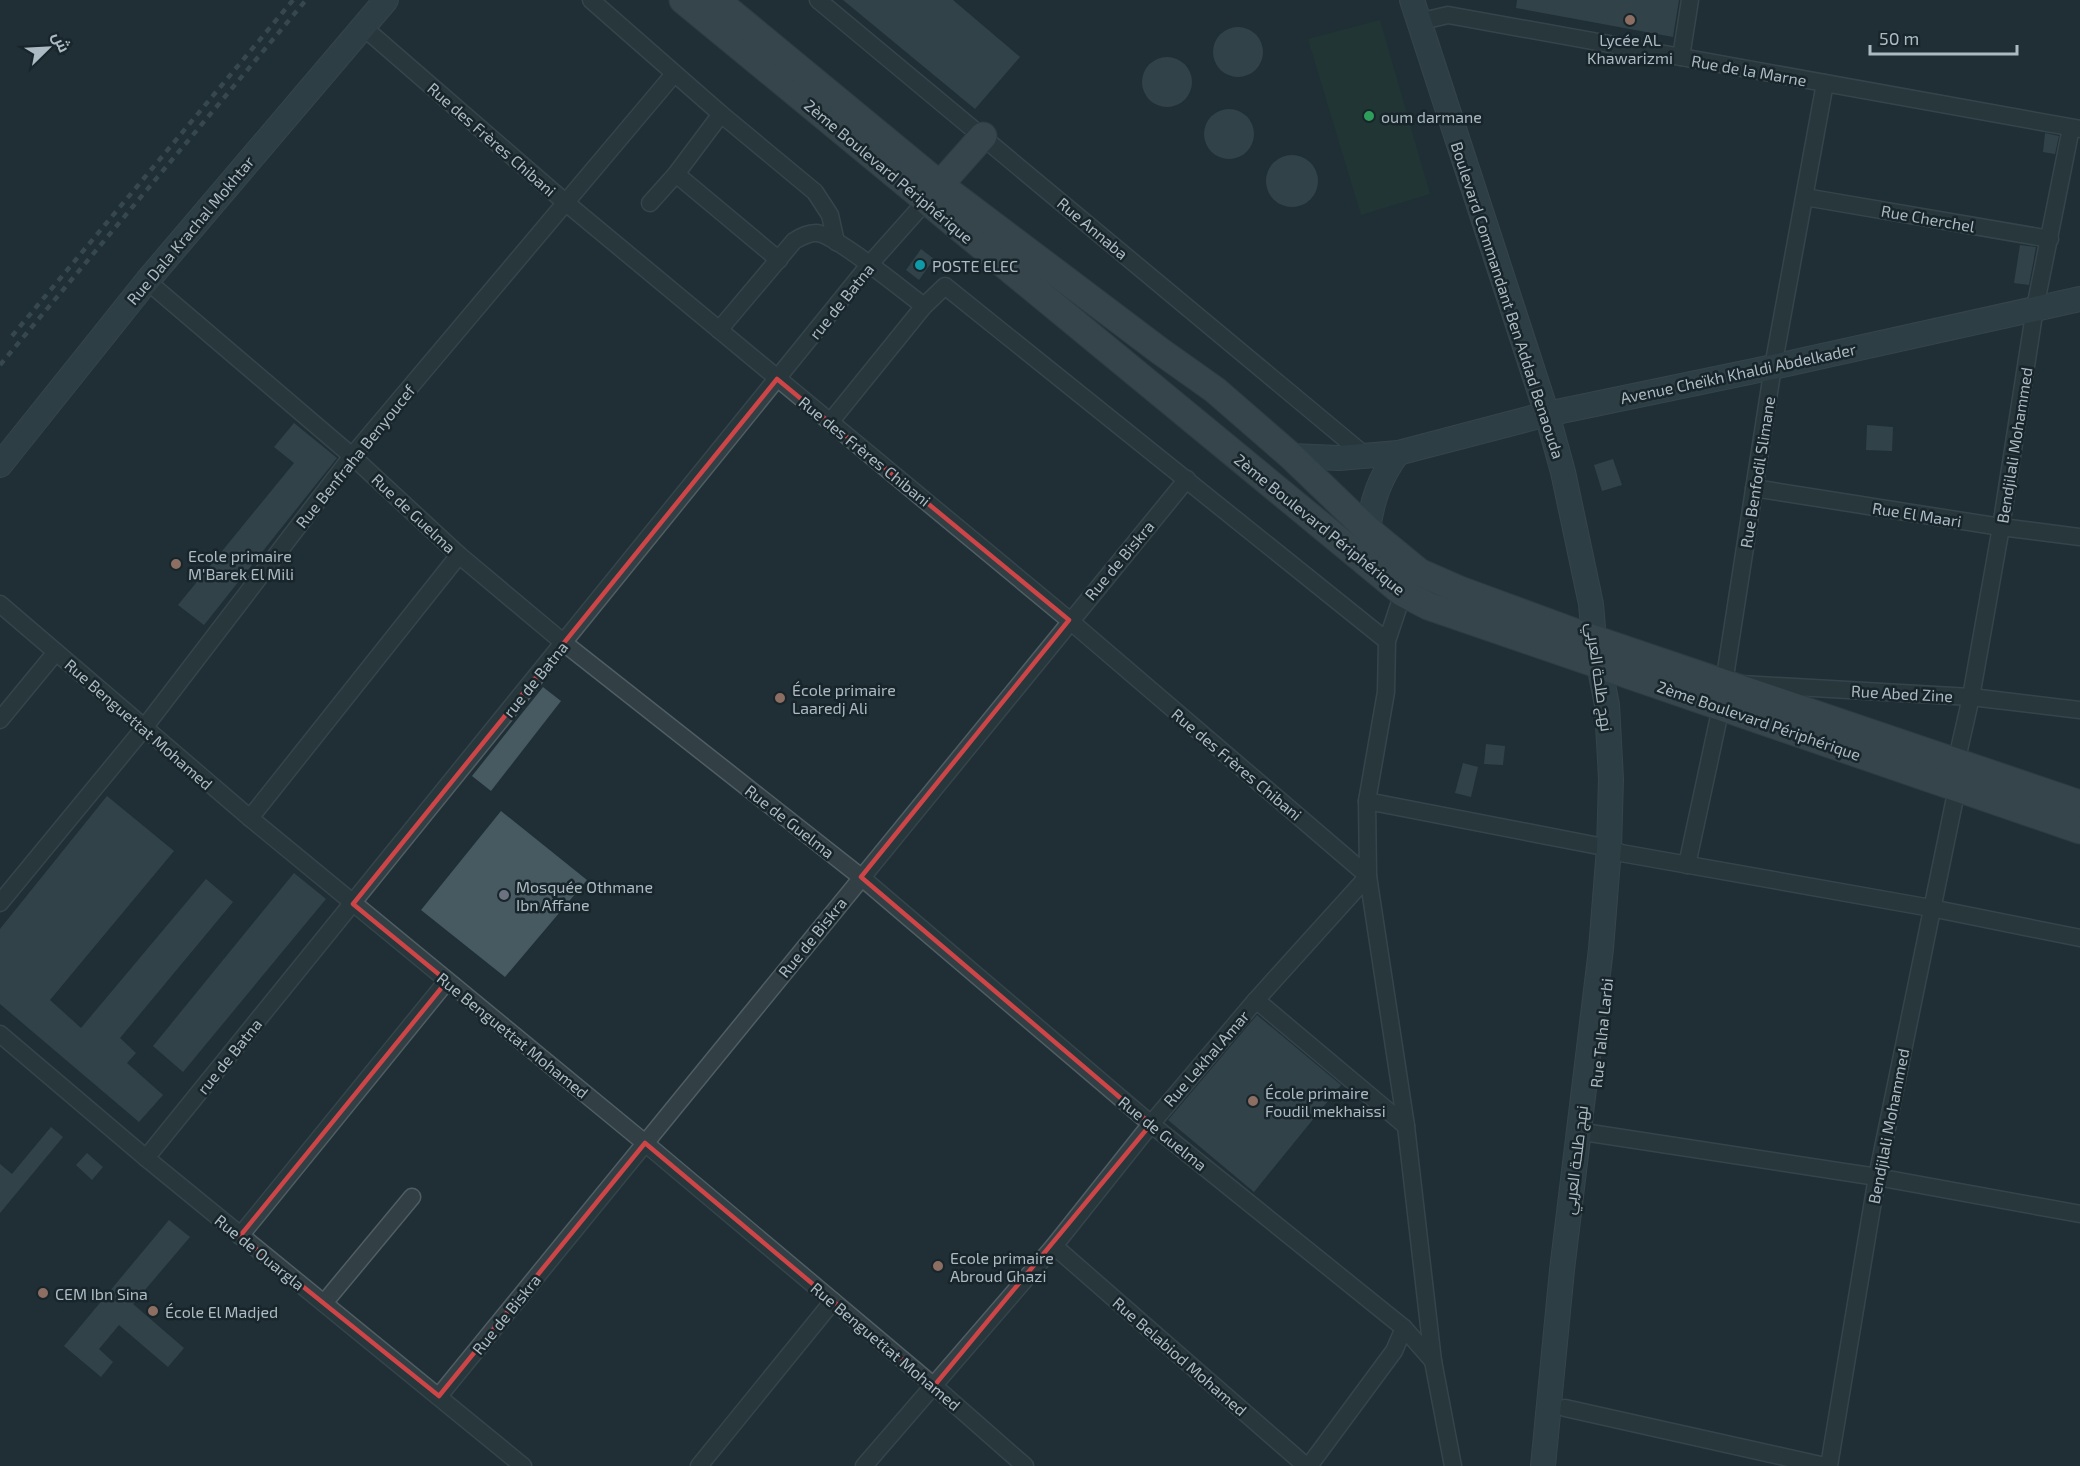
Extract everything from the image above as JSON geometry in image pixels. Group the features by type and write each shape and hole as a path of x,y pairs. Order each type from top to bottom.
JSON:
{"main road":[{"name":"2ème Boulevard Périphérique","path":"683,0 933,193 1215,390 1291,456 1368,530 1419,572 1605,655"},
{"name":"2ème Boulevard Périphérique","path":"716,0 933,193 1403,593 1428,606 1605,655 1956,775 2080,830"},
{"path":"933,193 982,136"},
{"name":"2ème Boulevard Périphérique","path":"1956,775 2080,804"}],"street":[{"name":"Rue Dala Krachal Mokhtar","path":"0,465 147,280 386,0"},
{"path":"591,0 674,74 815,192 830,215 836,242"},
{"name":"Rue Annaba","path":"818,0 1367,457"},
{"path":"1681,57 1690,0"},
{"name":"Rue de la Marne","path":"1415,11 1448,15 2075,128"},
{"name":"Boulevard Commandant Ben Addad Benaouda","path":"1415,11 1547,414 1563,472 1591,604 1605,655"},
{"name":"Rue des Frères Chibani","path":"362,26 565,202 1070,620 1368,876"},
{"name":"Rue Benfraha Benyoucef","path":"0,903 144,728 352,456 674,74"},
{"name":"Rue Benfodil Slimane","path":"1688,865 1722,695 1773,367 1825,83"},
{"path":"650,203 676,174 721,114"},
{"name":"Bendjilali Mohammed","path":"1827,1466 1877,1177 1971,697 2001,527 2035,308 2075,128"},
{"path":"676,174 779,260"},
{"name":"rue de Batna","path":"146,1158 869,265 933,193"},
{"name":"Rue Cherchel","path":"1805,197 2050,239"},
{"path":"719,330 795,241 806,234 818,232 869,265 924,306"},
{"name":"Rue de Guelma","path":"147,280 352,456 459,555 564,643 861,877 1150,1124 1404,1328 1433,1361"},
{"path":"831,421 924,306 945,286 1387,641"},
{"name":"Avenue Cheïkh Khaldi Abdelkader","path":"1291,456 1339,458 1398,453 1547,414 2080,299"},
{"path":"1368,530 1376,490 1385,470 1398,453"},
{"name":"Rue de Biskra","path":"440,1396 1187,479"},
{"name":"Rue El Maari","path":"1754,488 2001,527 2080,537"},
{"path":"250,819 459,555"},
{"path":"1403,593 1387,641 1386,692 1367,801 1368,876 1406,1126 1433,1361 1453,1466"},
{"name":"Rue Benguettat Mohamed","path":"0,604 250,819 645,1143 834,1301 1025,1466"},
{"path":"0,720 56,652"},
{"name":"نهج طلحة العربي","path":"1543,1466 1563,1270 1601,948 1615,851 1605,655"},
{"name":"Rue Abed Zine","path":"1722,695 1971,697 2080,710"},
{"path":"1367,801 1615,851 1931,908 2080,938"},
{"name":"Rue Talha Larbi","path":"1559,1466 1615,851"},
{"name":"Rue Lekhal Amar","path":"864,1466 1054,1246 1150,1124 1256,1000 1368,876"},
{"path":"240,1236 447,981"},
{"path":"1256,1000 1406,1126"},
{"name":"Rue de Ouargla","path":"0,1034 240,1236 440,1396 523,1466"},
{"path":"1590,1133 1877,1177 2080,1214"},
{"path":"324,1303 412,1197"},
{"name":"Rue Belabiod Mohamed","path":"1054,1246 1307,1466"},
{"path":"699,1466 834,1301"},
{"path":"1307,1466 1394,1351 1404,1328"},
{"path":"1565,1408 1827,1466"}],"highlighted area":[{"path":"777,379 1069,620 861,877 1151,1124 934,1386 645,1143 439,1396 240,1236 447,981 353,904"}],"green space":[{"name":"oum darmane","path":"1380,20 1430,194 1361,215 1308,39"}],"building":[{"path":"843,0 953,0 1020,57 975,109"},
{"name":"Lycée AL Khawarizmi","path":"1517,0 1679,0 1673,37 1516,8"},
{"path":"1243,27 1256,34 1262,42 1262,62 1256,70 1248,76 1233,77 1220,70 1214,62 1213,47 1220,34 1228,28"},
{"path":"1172,57 1185,64 1191,72 1191,92 1185,100 1177,106 1162,107 1149,100 1143,92 1142,77 1149,64 1157,58"},
{"path":"1234,109 1247,116 1253,124 1253,144 1247,152 1239,158 1224,159 1211,152 1205,144 1204,129 1211,116 1219,110"},
{"path":"2045,133 2059,136 2055,154 2043,152"},
{"path":"1292,155 1302,157 1310,163 1316,171 1318,181 1316,191 1310,199 1302,205 1292,207 1282,205 1274,199 1268,191 1266,181 1268,171 1274,163 1282,157"},
{"path":"2020,245 2036,247 2029,285 2014,283"},
{"name":"POSTE ELEC","path":"921,249 934,259 919,280 906,270"},
{"path":"294,423 337,458 204,625 178,605 294,463 274,447"},
{"path":"1867,425 1893,427 1892,451 1866,450"},
{"path":"1613,459 1622,485 1602,491 1594,465"},
{"path":"543,687 561,701 491,791 472,776"},
{"path":"1486,744 1505,746 1503,765 1484,764"},
{"path":"1463,763 1478,767 1471,797 1455,793"},
{"path":"107,796 174,851 50,1000 81,1028 206,879 233,902 120,1038 136,1053 127,1063 163,1095 139,1122 0,1004 0,929"},
{"name":"Mosquée Othmane Ibn Affane","path":"501,811 587,880 505,977 421,910"},
{"path":"294,873 326,899 183,1072 153,1046"},
{"name":"École primaire Foudil mekhaissi","path":"1257,1015 1341,1085 1254,1192 1168,1120"},
{"path":"51,1127 63,1137 0,1213 0,1164 12,1174"},
{"path":"87,1153 103,1167 92,1180 76,1165"},
{"path":"169,1220 190,1237 133,1304 184,1348 168,1367 119,1325 99,1349 113,1362 101,1377 64,1346"}],"railway":[{"path":"12,336 293,0"},
{"path":"0,365 306,0"}],"place":[{"name":"Lycée AL Khawarizmi","path":"1630,20"},
{"name":"oum darmane","path":"1369,116"},
{"name":"POSTE ELEC","path":"920,265"},
{"name":"Ecole primaire M'Barek El Mili","path":"176,564"},
{"name":"École primaire Laaredj Ali","path":"780,698"},
{"name":"Mosquée Othmane Ibn Affane","path":"504,895"},
{"name":"École primaire Foudil mekhaissi","path":"1253,1101"},
{"name":"Ecole primaire Abroud Ghazi","path":"938,1266"},
{"name":"CEM Ibn Sina","path":"43,1293"},
{"name":"École El Madjed","path":"153,1311"}]}
